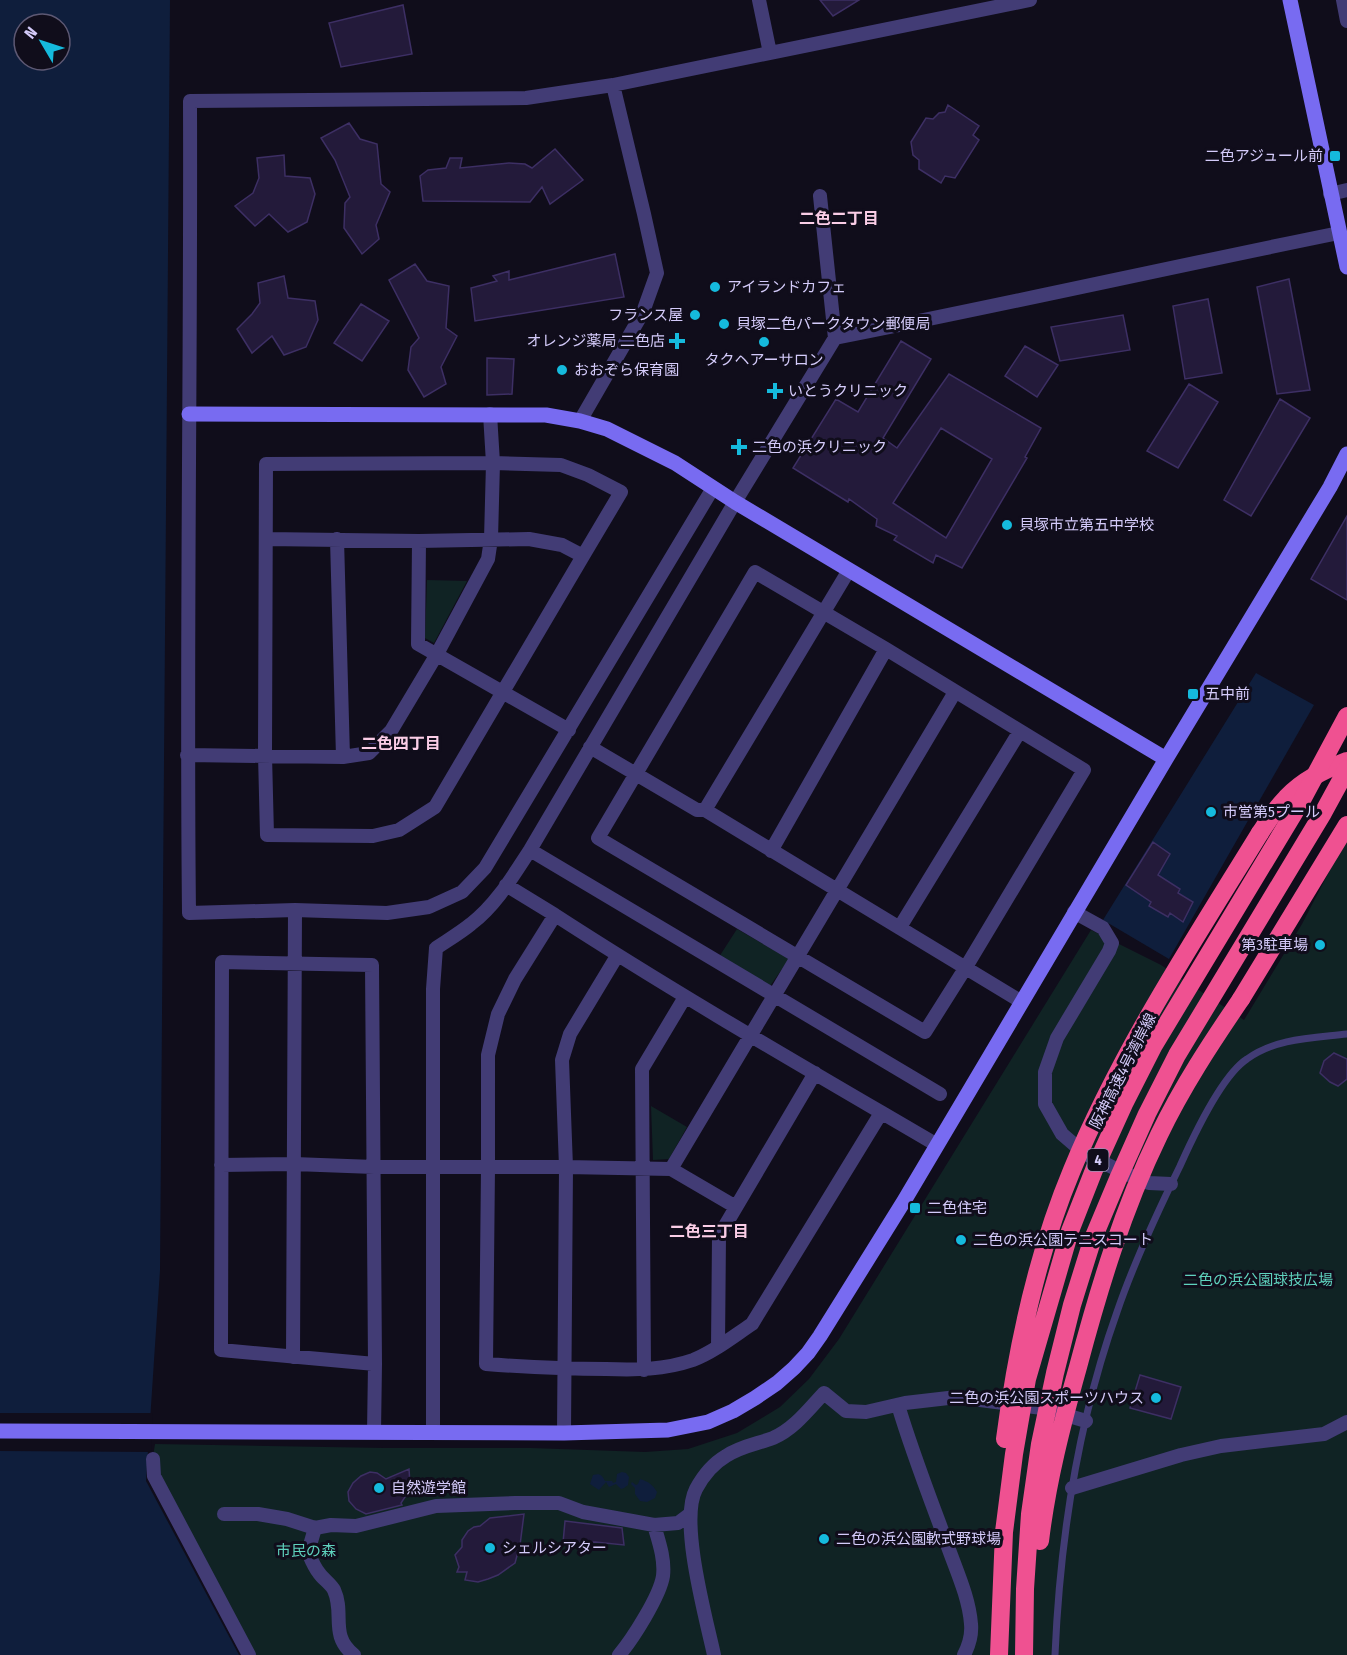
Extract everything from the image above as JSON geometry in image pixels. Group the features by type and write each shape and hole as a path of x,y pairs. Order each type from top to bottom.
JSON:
{"highway":[{"name":"阪神高速4号湾岸線","path":"999,1655 1004,1532 1014,1454 1028,1379 1070,1231 1094,1170 1154,1045 1303,798 1347,716"},
{"path":"1000,1609 999,1510 1011,1393 1035,1276 1071,1171 1116,1076 1163,993 1260,833 1285,798 1304,782 1326,769 1347,761"},
{"name":"4","path":"1024,1655 1025,1589 1030,1514 1040,1444 1072,1305 1092,1241 1147,1113 1177,1055 1323,813 1347,769"},
{"path":"1032,1655 1034,1592 1043,1517 1055,1456 1104,1278 1127,1210 1159,1135 1185,1086 1347,825"}],"street":[{"path":"759,0 770,53"},
{"path":"713,488 485,868 462,892 429,907 387,913 296,910 189,913 187,755 190,101 526,98 613,85 1030,0"},
{"path":"1290,0 1347,266"},
{"path":"580,421 643,312 657,273 613,85"},
{"path":"1330,194 1347,190"},
{"path":"433,1432 433,989 436,948 472,924 506,885 530,850 735,502 835,338 820,196"},
{"path":"835,338 1339,233"},
{"path":"189,414 546,415 607,429 675,463 735,502 1166,759"},
{"path":"187,755 343,756 369,753 391,731 437,654 488,559 491,539 493,463 490,414"},
{"path":"0,1431 564,1433 668,1430 708,1422 733,1411 777,1383 808,1353 820,1336 904,1201 1074,912 1270,589 1347,454"},
{"path":"266,464 561,465 588,475 621,492 435,807 399,830 373,836 267,835 266,539 266,464"},
{"path":"266,539 419,541 529,539 562,545 583,556"},
{"path":"337,539 343,756"},
{"path":"419,541 418,644 569,730"},
{"path":"705,810 849,570"},
{"path":"755,573 886,649 1084,770 925,1032 598,838 755,573"},
{"path":"771,851 886,649"},
{"path":"671,1169 955,692"},
{"path":"900,927 1020,731"},
{"path":"590,747 697,810 705,810 1022,1002"},
{"path":"530,850 940,1094"},
{"path":"506,885 617,956 937,1145"},
{"path":"293,1357 296,910"},
{"path":"1074,912 1103,928 1112,943 1057,1038 1045,1072 1045,1104 1062,1134 1084,1153 1149,1183 1171,1184"},
{"path":"555,915 515,979 498,1014 488,1055 486,1364 565,1369 644,1370 664,1368 694,1359 718,1346 752,1324 881,1113"},
{"path":"564,1433 566,1167 562,1060 570,1034 617,956"},
{"path":"374,1432 375,1364 372,965 222,962 221,1350 375,1364"},
{"path":"644,1370 642,1069 685,997"},
{"path":"718,1346 719,1236 815,1073"},
{"path":"220,1165 671,1169 736,1207"},
{"path":"714,1655 694,1560 690,1514 695,1490 710,1470 725,1456 741,1447 774,1438 790,1428 824,1393 846,1411 866,1412 957,1397 1042,1408 1086,1420"},
{"path":"898,1405 906,1434 960,1580 969,1611 970,1640 964,1655"},
{"path":"1072,1488 1181,1455 1221,1446 1324,1434 1347,1422"},
{"path":"153,1459 154,1476 249,1655"},
{"path":"225,1514 258,1514 287,1519 315,1528 331,1525 356,1526 436,1506 559,1503 584,1512 654,1525 678,1523 690,1514"},
{"path":"619,1655 650,1607 663,1578 663,1557 654,1525"},
{"path":"315,1528 308,1552 319,1572 334,1589 338,1603 340,1637 354,1655"}],"lane":[{"path":"1054,1655 1057,1605 1072,1488 1100,1363 1116,1312 1135,1264 1190,1143 1230,1075 1245,1060 1275,1044 1347,1034"}],"green space":[{"path":"427,580 467,581 434,643 425,638"},
{"path":"1347,837 1347,1655 244,1655 149,1481 155,1444 531,1448 645,1452 688,1449 737,1433 780,1407 809,1379 839,1339 1091,930 1161,965 1244,1020 1302,924"},
{"path":"737,929 789,959 770,986 719,957"},
{"path":"651,1106 687,1127 669,1159 653,1160"}],"water":[{"path":"0,0 170,0 160,1270 146,1481 239,1655 0,1655"},
{"name":"市営第5プール","path":"1256,673 1314,705 1169,959 1103,920"},
{"path":"622,1472 629,1477 628,1485 624,1488 621,1489 616,1484 609,1487 606,1482 599,1490 590,1484 593,1475 600,1475 605,1481 613,1483 616,1482 617,1474"},
{"path":"640,1479 654,1487 657,1492 655,1498 647,1502 640,1501 631,1484 632,1482 638,1484"}],"pier":[{"path":"0,1413 153,1413 151,1452 0,1451"}],"building":[{"path":"820,0 859,0 833,16"},
{"path":"403,5 412,54 341,67 329,23"},
{"path":"948,105 979,126 973,135 979,140 955,178 945,176 941,183 919,169 919,160 913,155 911,142 926,118 933,119 939,113 945,112"},
{"path":"349,123 360,139 377,144 381,184 390,192 376,225 379,239 362,254 344,228 345,203 350,197 335,160 321,138"},
{"path":"555,149 583,180 550,204 542,187 530,202 423,201 420,176 428,170 446,168 450,158 462,158 460,168 509,163 525,164 532,168"},
{"path":"284,155 285,176 310,178 315,194 307,222 288,232 269,214 255,226 235,206 253,193 259,178 257,158"},
{"path":"615,254 624,297 475,321 471,288 497,281 493,276 509,271 509,280"},
{"path":"415,264 427,281 449,286 446,328 457,336 441,367 446,384 424,397 408,370 411,347 419,338 389,280"},
{"path":"284,276 288,298 315,301 318,320 306,347 284,355 272,336 252,353 237,329 260,303 258,283"},
{"path":"1289,279 1310,390 1277,394 1257,287"},
{"path":"1208,299 1222,373 1185,379 1173,306"},
{"path":"361,304 389,321 362,361 334,343"},
{"path":"1123,315 1130,350 1060,361 1051,327"},
{"path":"901,341 931,359 883,438 897,448 949,374 1041,428 1025,457 1027,458 962,568 936,555 933,563 894,540 897,536 876,526 877,519 849,499 848,502 793,468 836,399 858,412","holes":["941,428 992,459 946,538 893,503"]},
{"path":"1025,346 1058,365 1037,397 1005,376"},
{"path":"487,358 514,359 512,394 487,395"},
{"path":"1189,384 1218,402 1178,468 1147,451"},
{"path":"1280,399 1310,418 1251,516 1224,500"},
{"path":"1347,516 1347,600 1311,579"},
{"path":"1153,842 1170,854 1158,875 1180,889 1178,893 1193,902 1183,922 1170,913 1168,917 1149,906 1151,902 1126,885"},
{"path":"1334,1053 1347,1059 1347,1079 1338,1086 1320,1073 1324,1061"},
{"name":"二色の浜公園スポーツハウス","path":"1140,1375 1181,1387 1171,1419 1130,1408"},
{"name":"自然遊学館","path":"409,1469 410,1484 402,1505 366,1514 356,1509 349,1501 348,1492 361,1476 370,1472 377,1473 386,1479"},
{"name":"シェルシアター","path":"524,1514 515,1563 498,1575 478,1582 465,1580 467,1572 457,1572 459,1567 455,1555 462,1547 462,1540 468,1531 480,1526 490,1518"},
{"path":"565,1521 622,1528 624,1545 595,1542 563,1543"}],"place":[{"name":"二色アジュール前","path":"1335,156"},
{"name":"アイランドカフェ","path":"715,287"},
{"name":"フランス屋","path":"695,315"},
{"name":"貝塚二色パークタウン郵便局","path":"724,324"},
{"name":"オレンジ薬局 二色店","path":"677,341"},
{"name":"タクヘアーサロン","path":"764,342"},
{"name":"おおぞら保育園","path":"562,370"},
{"name":"いとうクリニック","path":"775,391"},
{"name":"二色の浜クリニック","path":"739,447"},
{"name":"貝塚市立第五中学校","path":"1007,525"},
{"name":"五中前","path":"1193,694"},
{"name":"市営第5プール","path":"1211,812"},
{"name":"第3駐車場","path":"1320,945"},
{"name":"二色住宅","path":"915,1208"},
{"name":"二色の浜公園テニスコート","path":"961,1240"},
{"name":"二色の浜公園スポーツハウス","path":"1156,1398"},
{"name":"自然遊学館","path":"379,1488"},
{"name":"二色の浜公園軟式野球場","path":"824,1539"},
{"name":"シェルシアター","path":"490,1548"}],"district":[{"name":"二色二丁目","path":"839,218"},
{"name":"二色四丁目","path":"401,743"},
{"name":"二色三丁目","path":"709,1231"}],"park label":[{"name":"二色の浜公園球技広場","path":"1258,1280"},
{"name":"市民の森","path":"306,1551"}]}
